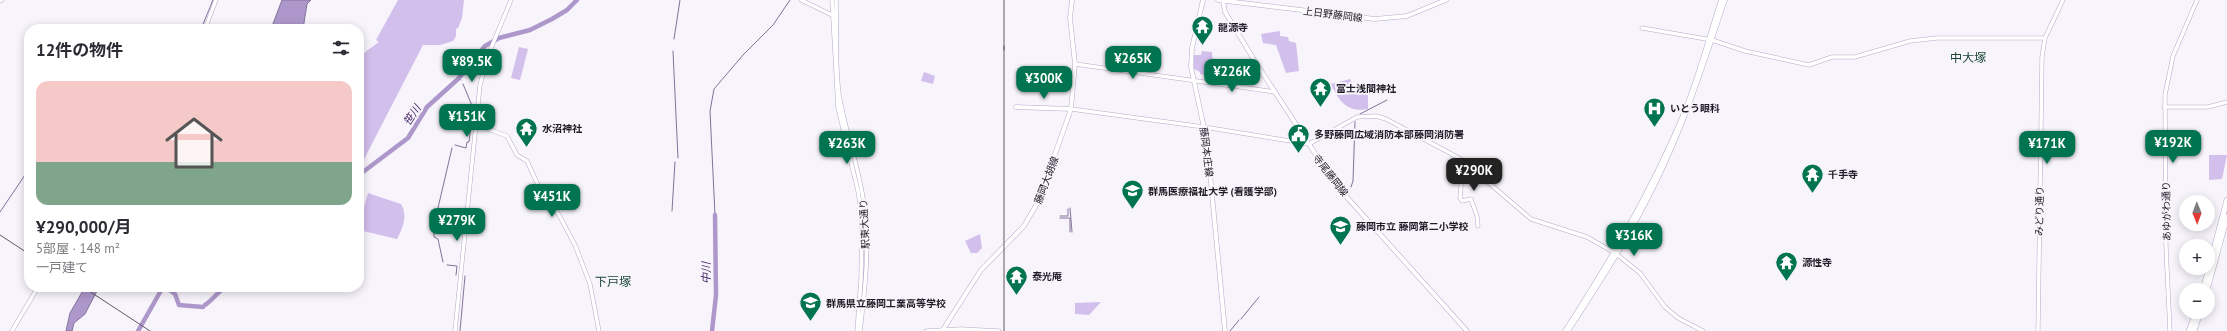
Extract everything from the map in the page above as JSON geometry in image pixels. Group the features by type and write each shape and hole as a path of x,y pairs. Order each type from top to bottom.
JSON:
{"highway":[{"path":"2205,283 2227,200"},
{"path":"2209,283 2227,217"},
{"path":"2189,331 2193,319"},
{"path":"2194,331 2198,319"}],"main road":[{"name":"藤岡大胡線","path":"942,330 981,270 1024,226 1034,210 1064,134 1072,109 1075,64 1070,18 1072,0"},
{"name":"藤岡本庄線","path":"1203,0 1192,48 1192,80 1204,127 1225,331"},
{"name":"上日野藤岡線","path":"1218,0 1352,17 1382,19 1414,14 1446,0"},
{"path":"1568,331 1616,254 1657,180 1687,114 1721,0"},
{"path":"1710,40 1725,0"},
{"name":"寺尾藤岡線","path":"1223,1 1225,12 1335,184 1467,331"},
{"path":"1016,107 1072,109"},
{"path":"1565,331 1616,254"}],"street":[{"path":"207,24 216,0"},
{"path":"456,331 480,85 486,58 511,0"},
{"path":"801,0 836,17"},
{"name":"駅東大通り","path":"832,0 838,108 858,192 862,218 861,280 857,331"},
{"name":"駅東大通り","path":"836,0 840,97 849,144 862,191 866,217 865,280 860,331"},
{"name":"みどり通り","path":"2038,331 2040,95 2045,38 2062,0"},
{"name":"あゆがわ通り","path":"2170,331 2166,248 2164,107 2173,56 2197,0"},
{"path":"1642,28 1710,40 1744,51 1813,65 1832,57 1855,57 1910,41 1937,38 2045,38"},
{"path":"1075,64 1275,92"},
{"path":"2164,107 2208,107 2227,102"},
{"path":"1072,109 1204,127 1309,144 1357,117 1376,116 1458,158 1531,219 1587,236 1616,254 1640,273 1665,307 1678,318 1703,331"},
{"path":"477,125 507,136 517,155 527,161 539,187 559,215 585,268 599,331"},
{"path":"1458,158 1455,162 1462,174 1460,198 1462,201 1471,199 1477,216 1478,226"},
{"path":"12,331 35,292"},
{"path":"926,331 999,331"}],"shaded area":[{"path":"282,0 311,0 307,4 304,24 273,24"},
{"path":"398,0 464,0 462,18 458,28 456,29 456,36 453,41 440,45 423,45 364,159 364,53 379,42 376,40"},
{"path":"1280,31 1280,36 1288,37 1289,41 1296,43 1299,71 1286,73 1276,45 1263,43 1261,34"},
{"path":"519,47 528,49 520,80 511,78"},
{"path":"1202,51 1212,52 1213,65 1216,65 1216,77 1200,74 1200,72 1194,69 1194,55 1201,55"},
{"path":"924,72 935,76 933,84 921,81"},
{"path":"1350,79 1353,87 1374,81 1374,88 1368,93 1368,109 1361,110 1349,107 1337,96 1331,84"},
{"path":"2209,155 2227,155 2222,179 2209,180"},
{"path":"368,193 401,204 404,213 403,226 397,239 364,231 364,207"},
{"path":"980,234 982,248 977,253 971,253 965,241"},
{"path":"82,292 96,292 85,314 74,323 72,331 66,331 70,313"},
{"path":"1101,302 1089,315 1075,314 1075,303"}],"waterway":[{"path":"203,24 213,0"},
{"name":"笹川","path":"364,171 408,138 427,107 458,79 485,46 499,38 530,30 567,10 577,0"},
{"name":"中川","path":"674,39 680,0"},
{"path":"715,215 710,111 714,89 743,55 773,25 790,0"},
{"name":"中川","path":"673,51 678,158"},
{"path":"455,145 466,148 467,142 469,142 473,108 463,84"},
{"path":"1360,114 1387,100"},
{"path":"1351,187 1353,181 1355,122"},
{"path":"443,262 438,239 434,237 434,225 452,148"},
{"name":"中川","path":"672,211 675,162"},
{"path":"0,212 24,176"},
{"path":"1070,208 1072,232"},
{"path":"1060,216 1068,216 1068,209"},
{"name":"中川","path":"712,331 716,295 715,215"},
{"path":"1060,218 1070,218 1070,232"},
{"path":"447,265 457,266 456,275"},
{"path":"460,331 465,276"},
{"name":"笹川","path":"138,331 160,292"},
{"name":"笹川","path":"172,292 175,294 179,305 203,307"},
{"name":"笹川","path":"205,305 219,292"},
{"path":"1241,319 1259,297"},
{"path":"1230,331 1239,320"}],"railway":[{"path":"1004,0 1004,50"},
{"path":"1004,46 1004,331"},
{"path":"0,235 24,251"},
{"path":"91,292 150,331"}],"place":[{"name":"龍源寺","path":"1203,46"},
{"name":"富士浅間神社","path":"1320,108"},
{"name":"いとう眼科","path":"1655,128"},
{"name":"水沼神社","path":"526,148"},
{"name":"多野藤岡広域消防本部藤岡消防署","path":"1299,154"},
{"name":"千手寺","path":"1812,194"},
{"name":"群馬医療福祉大学 (看護学部)","path":"1133,210"},
{"name":"藤岡市立 藤岡第二小学校","path":"1341,246"},
{"name":"源性寺","path":"1786,282"},
{"name":"泰光庵","path":"1017,296"},
{"name":"群馬県立藤岡工業高等学校","path":"810,322"}],"district":[{"name":"中大塚","path":"1968,58"},
{"name":"下戸塚","path":"613,282"}]}
